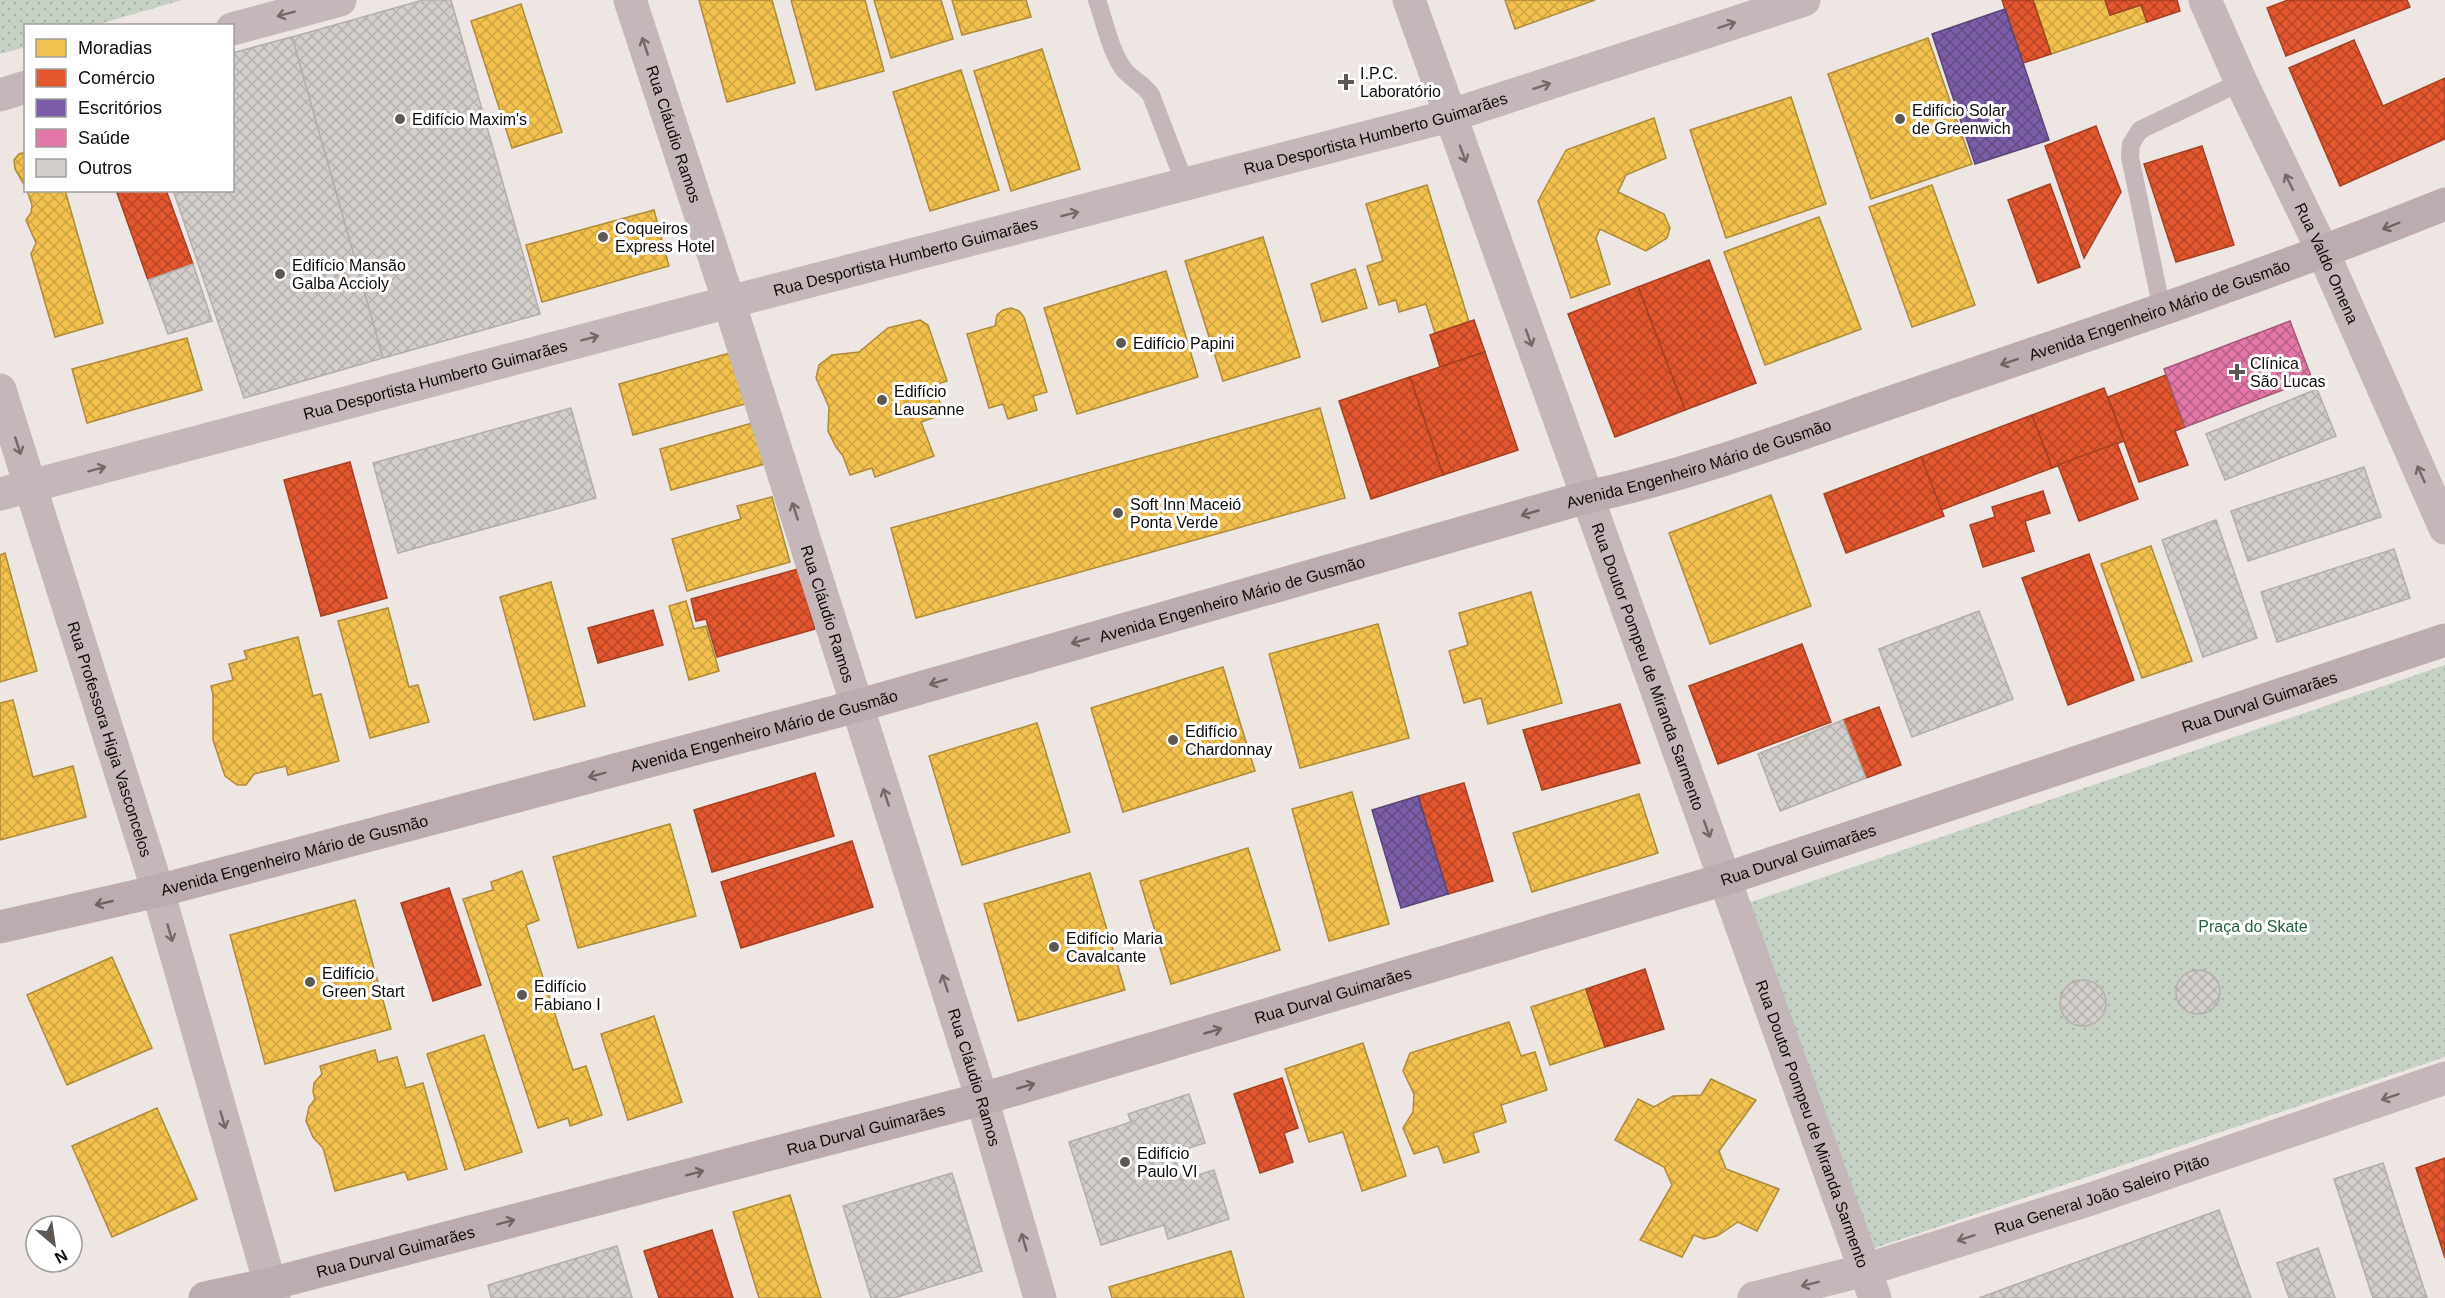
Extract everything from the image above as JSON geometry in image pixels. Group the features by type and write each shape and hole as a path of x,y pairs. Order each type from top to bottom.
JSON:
{"street":[{"path":"234,28 340,0"},
{"name":"Rua Cláudio Ramos","path":"630,0 729,302 982,1099 1040,1298"},
{"name":"Rua Doutor Pompeu de Miranda Sarmento","path":"1409,0 1870,1284"},
{"name":"Rua Desportista Humberto Guimarães","path":"15,491 729,302 1449,116 1804,0"},
{"name":"Rua Valdo Omena","path":"2205,0 2241,82 2323,252 2445,528"},
{"path":"0,95 24,88"},
{"name":"Avenida Engenheiro Mário de Gusmão","path":"0,927 158,891 857,706 1587,497 1624,489 1746,451 2162,310 2323,252 2445,204"},
{"name":"Rua Professora Higia Vasconcelos","path":"0,390 15,491 158,891 272,1291"},
{"name":"Rua Durval Guimarães","path":"205,1298 272,1291 982,1099 1725,879 2445,640"},
{"name":"Rua General João Saleiro Pitão","path":"1754,1298 1870,1284 2091,1199 2445,1078"}],"lane":[{"path":"1097,0 1119,62 1126,72 1145,86 1151,95 1185,184"},
{"path":"2162,310 2130,157 2132,144 2140,130 2241,82"}],"green space":[{"path":"0,0 182,0 99,24 24,24 24,47 0,54"},
{"name":"Praça do Skate","path":"2445,665 2445,1057 1869,1250 1748,903"}],"building: Moradias":[{"path":"699,0 772,0 795,83 727,102"},
{"path":"791,0 865,0 884,71 816,90"},
{"path":"874,0 941,0 953,39 891,58"},
{"path":"952,0 1026,0 1031,17 962,35"},
{"path":"1505,0 1595,0 1515,29"},
{"path":"2033,0 2105,0 2110,15 2141,5 2147,22 2051,54"},
{"path":"521,4 562,132 512,148 471,21"},
{"name":"Edifício Solar de Greenwich","path":"1928,38 1972,164 1871,199 1828,74"},
{"path":"1042,49 1080,169 1011,191 974,71"},
{"path":"961,70 999,190 930,211 893,92"},
{"path":"1791,97 1826,204 1726,238 1690,130"},
{"path":"1654,118 1666,158 1626,175 1618,192 1664,214 1670,228 1667,238 1646,251 1600,229 1596,238 1610,284 1571,298 1538,201 1566,150"},
{"path":"24,153 24,185 15,169 14,160 19,154"},
{"path":"1427,185 1469,322 1435,333 1426,304 1399,312 1396,300 1379,305 1367,266 1383,261 1366,204"},
{"path":"1932,185 1975,305 1912,327 1869,207"},
{"path":"28,192 66,192 103,323 55,337 31,254 36,243 26,220 31,213 32,205"},
{"path":"654,210 669,266 542,302 526,245"},
{"path":"1819,217 1861,329 1765,365 1724,252"},
{"path":"1263,237 1300,357 1223,381 1185,261"},
{"path":"1355,269 1367,308 1322,322 1311,284"},
{"name":"Edifício Papini","path":"1166,271 1198,377 1077,414 1044,308"},
{"path":"1011,308 1019,311 1024,317 1047,392 1033,396 1037,410 1008,419 1003,404 989,408 967,334 995,326 997,315"},
{"name":"Edifício Lausanne","path":"920,320 928,325 947,381 934,385 944,414 921,422 934,456 875,477 872,468 850,475 843,456 828,431 829,407 816,378 819,365 832,355 859,352 888,328"},
{"path":"187,338 202,390 87,423 72,369"},
{"path":"737,351 752,402 633,435 619,384"},
{"name":"Soft Inn Maceió Ponta Verde","path":"1320,408 1345,498 916,618 891,528"},
{"path":"756,422 768,463 671,490 660,449"},
{"path":"1771,495 1811,606 1710,644 1669,533"},
{"path":"772,497 790,562 687,591 672,539 741,519 737,506"},
{"path":"2151,546 2192,661 2142,678 2101,564"},
{"path":"5,553 37,671 0,682 0,555"},
{"path":"551,582 585,706 534,720 500,597"},
{"path":"1531,592 1562,703 1488,724 1481,698 1464,703 1449,651 1468,645 1459,613"},
{"path":"686,601 694,629 706,626 719,671 689,680 669,606"},
{"path":"388,608 409,687 418,685 429,722 370,738 338,621"},
{"path":"1378,624 1409,738 1300,768 1269,654"},
{"path":"298,637 313,696 321,694 339,761 288,775 286,766 254,774 246,785 237,785 225,776 213,740 211,686 233,680 229,664 247,659 244,651"},
{"name":"Edifício Chardonnay","path":"1223,667 1255,771 1123,812 1091,708"},
{"path":"13,700 33,777 73,766 86,817 0,840 0,703"},
{"path":"1037,723 1070,832 962,865 929,756"},
{"path":"1352,792 1389,924 1329,941 1292,809"},
{"path":"1639,794 1658,853 1532,892 1513,833"},
{"path":"670,824 696,916 578,948 553,857"},
{"path":"1248,848 1280,950 1171,984 1140,881"},
{"name":"Edifício Fabiano I","path":"522,871 539,920 526,925 573,1070 586,1066 602,1115 570,1126 568,1118 538,1128 463,899 493,890 491,882"},
{"name":"Edifício Maria Cavalcante","path":"1090,873 1125,990 1018,1021 984,904"},
{"name":"Edifício Green Start","path":"355,900 391,1029 265,1064 230,935"},
{"path":"112,957 152,1048 67,1085 27,995"},
{"path":"1586,989 1605,1047 1550,1065 1531,1007"},
{"path":"654,1016 682,1102 628,1120 601,1034"},
{"path":"1509,1022 1521,1056 1535,1052 1547,1090 1501,1105 1506,1122 1473,1133 1479,1152 1444,1163 1438,1146 1414,1154 1403,1128 1413,1112 1414,1094 1403,1071 1410,1053"},
{"path":"484,1035 522,1152 465,1170 427,1054"},
{"path":"1363,1043 1406,1176 1362,1191 1343,1132 1309,1142 1285,1069"},
{"path":"375,1050 378,1062 397,1057 406,1088 423,1083 447,1169 408,1180 405,1172 335,1191 323,1148 313,1137 306,1121 309,1107 315,1099 314,1083 322,1074 320,1066"},
{"path":"1711,1079 1756,1100 1719,1151 1726,1169 1779,1189 1757,1231 1738,1222 1717,1236 1704,1239 1694,1235 1682,1257 1640,1240 1672,1185 1664,1167 1615,1140 1638,1099 1654,1107 1673,1096 1701,1095"},
{"path":"157,1108 197,1199 112,1237 72,1146"},
{"path":"790,1195 821,1298 759,1298 733,1212"},
{"path":"1231,1251 1244,1298 1112,1298 1109,1287"}],"building: Comércio":[{"path":"2002,0 2033,0 2051,54 2023,63"},
{"path":"2105,0 2177,0 2180,11 2147,22 2141,5 2110,15"},
{"path":"2288,0 2407,0 2410,7 2286,56 2267,8"},
{"path":"2354,40 2383,106 2445,78 2445,139 2340,186 2289,68"},
{"path":"2096,126 2121,192 2084,258 2045,146"},
{"path":"2202,146 2234,245 2176,262 2144,164"},
{"path":"2050,184 2080,267 2038,283 2008,200"},
{"path":"117,192 167,192 193,264 148,280"},
{"path":"1709,260 1756,383 1685,410 1638,287"},
{"path":"1638,287 1685,410 1615,437 1568,314"},
{"path":"1474,320 1485,352 1440,367 1430,335"},
{"path":"1485,352 1518,450 1443,475 1410,377"},
{"path":"2166,375 2185,427 2175,431 2188,465 2139,482 2108,397"},
{"path":"1410,377 1443,475 1371,499 1339,401"},
{"path":"2104,388 2124,441 2052,468 2032,415"},
{"path":"2032,415 2052,468 1941,510 1921,457"},
{"path":"2117,443 2138,499 2079,521 2058,465"},
{"path":"1921,457 1944,516 1846,553 1824,494"},
{"path":"350,462 387,598 321,616 284,480"},
{"path":"2043,491 2050,513 2025,521 2034,551 1983,567 1970,525 1995,517 1992,507"},
{"path":"2089,554 2134,680 2068,705 2022,578"},
{"path":"798,569 815,629 717,657 706,619 696,621 691,599"},
{"path":"653,610 663,645 598,663 588,628"},
{"path":"1802,644 1831,722 1718,764 1689,686"},
{"path":"1620,704 1640,763 1542,790 1523,730"},
{"path":"1879,707 1901,765 1866,778 1843,720"},
{"path":"815,773 834,836 712,872 694,810"},
{"path":"1464,783 1493,881 1448,894 1418,796"},
{"path":"852,841 873,907 741,948 721,882"},
{"path":"449,888 481,985 433,1001 401,903"},
{"path":"1645,969 1664,1029 1605,1047 1586,989"},
{"path":"1282,1078 1298,1128 1284,1133 1293,1162 1260,1173 1234,1094"},
{"path":"2445,1158 2445,1258 2416,1168"},
{"path":"712,1230 733,1298 659,1298 644,1251"}],"building: Escritórios":[{"path":"2005,9 2049,140 1975,164 1932,34"},
{"path":"1418,796 1448,894 1401,908 1372,810"}],"building: Saúde":[{"name":"Clínica São Lucas","path":"2290,321 2312,379 2185,427 2164,369"}],"building: Outros":[{"name":"Edifício Maxim's","path":"423,0 451,0 540,314 383,358 292,37"},
{"name":"Edifício Mansão Galba Accioly","path":"292,37 383,358 244,398 174,192 234,192 234,52"},
{"path":"193,264 212,321 168,334 148,280"},
{"path":"2317,389 2336,436 2225,480 2206,434"},
{"path":"571,408 596,498 398,553 373,463"},
{"path":"2364,467 2381,517 2248,561 2231,511"},
{"path":"2216,520 2257,638 2203,657 2162,540"},
{"path":"2394,549 2410,598 2277,642 2261,592"},
{"path":"1979,611 2013,699 1912,737 1879,649"},
{"path":"1843,720 1866,778 1780,811 1758,754"},
{"path":"2198,970 2207,971 2214,976 2219,983 2219,1001 2214,1008 2207,1013 2198,1014 2189,1013 2182,1008 2177,1001 2176,992 2177,983 2182,976 2189,971"},
{"path":"2083,980 2099,987 2106,1003 2099,1019 2083,1026 2067,1019 2060,1003 2067,987"},
{"name":"Edifício Paulo VI","path":"1189,1094 1205,1143 1173,1153 1182,1180 1214,1170 1229,1219 1168,1239 1164,1225 1101,1245 1069,1142 1131,1122 1128,1114"},
{"path":"2383,1163 2427,1298 2373,1298 2334,1179"},
{"path":"952,1173 982,1271 894,1298 871,1298 843,1206"},
{"path":"2219,1210 2251,1298 1979,1298"},
{"path":"617,1246 632,1298 491,1298 488,1285"},
{"path":"2318,1248 2335,1298 2289,1298 2277,1263"}],"place":[{"name":"I.P.C. Laboratório","path":"1346,82"},
{"name":"Edifício Maxim's","path":"400,119"},
{"name":"Edifício Solar de Greenwich","path":"1900,119"},
{"name":"Coqueiros Express Hotel","path":"603,237"},
{"name":"Edifício Mansão Galba Accioly","path":"280,274"},
{"name":"Edifício Papini","path":"1121,343"},
{"name":"Clínica São Lucas","path":"2237,372"},
{"name":"Edifício Lausanne","path":"882,400"},
{"name":"Soft Inn Maceió Ponta Verde","path":"1118,513"},
{"name":"Edifício Chardonnay","path":"1173,740"},
{"name":"Edifício Maria Cavalcante","path":"1054,947"},
{"name":"Edifício Green Start","path":"310,982"},
{"name":"Edifício Fabiano I","path":"522,995"},
{"name":"Edifício Paulo VI","path":"1125,1162"}]}
